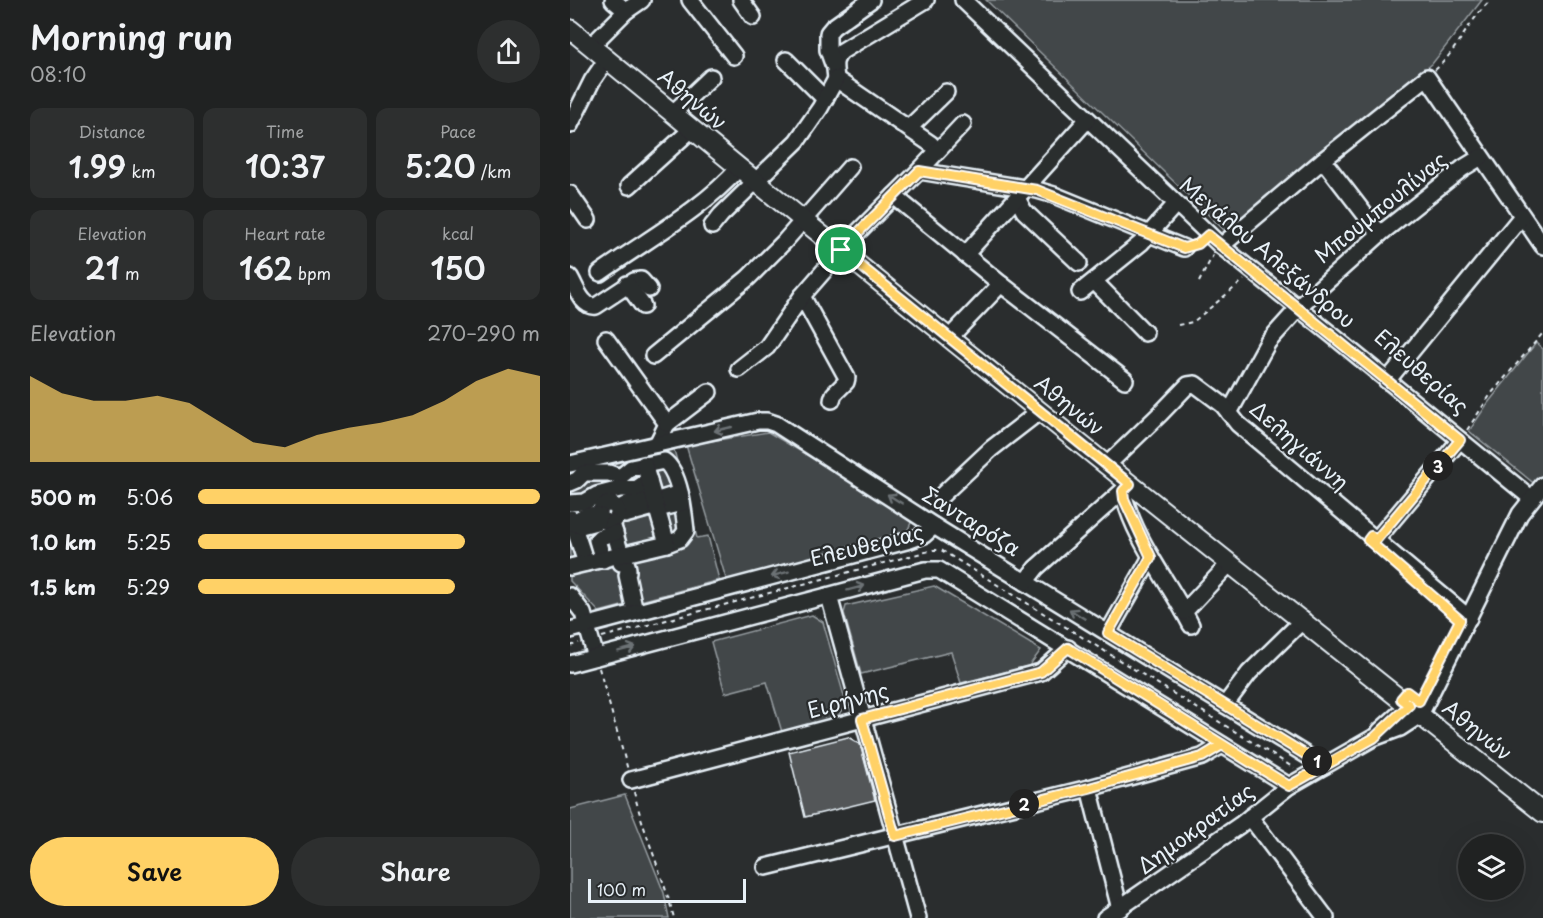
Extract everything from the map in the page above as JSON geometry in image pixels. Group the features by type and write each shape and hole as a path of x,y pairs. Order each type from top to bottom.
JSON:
{"main road":[{"name":"Αθηνών","path":"570,29 1107,465 1126,487 1303,620 1543,813"}],"street":[{"path":"613,0 626,11"},
{"path":"591,46 626,11 642,0"},
{"path":"690,0 734,56"},
{"path":"741,0 753,16"},
{"path":"871,0 832,27 828,33 828,50 835,72 932,144"},
{"path":"712,226 797,141 825,99 835,72 836,58 842,51 926,0"},
{"name":"Μεγάλου Αλεξάνδρου","path":"963,0 1175,205 1221,246 1531,498"},
{"path":"570,124 592,81 608,59"},
{"path":"786,60 825,99"},
{"path":"673,113 711,77"},
{"path":"1221,246 1427,77 1543,246"},
{"path":"909,128 946,93"},
{"path":"965,255 1087,120"},
{"path":"924,166 963,124"},
{"path":"629,186 692,129"},
{"name":"Μπουμπουλίνας","path":"1229,413 1268,342 1298,308 1335,272 1380,234 1463,168 1481,157"},
{"path":"1323,160 1380,234"},
{"path":"740,369 772,340 802,296 915,168 924,166 1021,193 1054,195 1184,248"},
{"path":"653,356 748,278 850,167"},
{"path":"600,273 701,202 739,168"},
{"path":"892,193 1001,284 1125,380"},
{"path":"1021,193 1024,211 1079,263"},
{"path":"570,194 588,220"},
{"path":"1080,292 1151,234 1175,205"},
{"path":"1387,381 1522,216"},
{"path":"615,262 643,306"},
{"path":"570,277 585,304 591,307 596,306 629,283 641,280 650,289"},
{"path":"1095,282 1145,333"},
{"path":"950,337 1001,284"},
{"path":"802,296 847,378 831,400"},
{"path":"606,339 668,424"},
{"name":"Δεληγιάννη","path":"1107,465 1188,384 1195,384 1223,405 1238,424 1469,618"},
{"path":"657,444 668,424 709,392"},
{"path":"942,495 991,449 1040,411"},
{"name":"Σανταρόζα","path":"570,464 758,421 776,424 934,526 1319,763"},
{"path":"1376,540 1460,440"},
{"path":"570,483 584,473 609,473 620,477 631,468 664,461 672,469 681,498 686,531 680,539 667,544 570,567"},
{"path":"644,464 667,544"},
{"path":"603,560 597,540 620,489 636,489 649,480"},
{"path":"1414,710 1469,618 1520,514 1543,485"},
{"path":"1126,487 1128,509 1151,557 1187,618 1230,563"},
{"path":"1025,582 1036,568 1126,487"},
{"path":"570,503 585,502 597,495 610,513 621,555 626,560 635,612"},
{"path":"571,520 581,526 596,522 610,513 625,515 650,508 655,501 681,498"},
{"path":"571,520 575,547 586,563"},
{"name":"Ελευθερίας","path":"570,630 589,633 635,612 910,540 924,535 934,526"},
{"path":"1108,633 1151,557"},
{"name":"Ελευθερίας","path":"570,664 926,570 939,570 1289,786"},
{"path":"570,596 583,613 596,657"},
{"path":"829,596 918,918"},
{"path":"1225,705 1249,674 1303,620"},
{"name":"Ειρήνης","path":"632,780 1041,672 1068,648"},
{"name":"Δημοκρατίας","path":"1105,918 1250,817 1319,763 1400,728 1414,710"},
{"path":"766,867 1089,788 1202,757 1222,745"},
{"path":"1089,788 1120,909"},
{"path":"1250,817 1326,918"}],"path":[{"path":"1427,77 1452,53 1471,21 1491,0"},
{"path":"1199,282 1211,256 1221,246"},
{"path":"1178,325 1193,322 1252,272"},
{"path":"1460,440 1491,394 1543,333"},
{"name":"Ελευθερίας","path":"570,646 589,633 933,550 941,550 1289,766 1295,769 1319,763"}],"shaded area":[{"path":"986,0 1482,0 1432,64 1225,231"},
{"path":"1536,343 1543,349 1543,480 1536,485 1469,431 1488,403"},
{"path":"768,432 913,518 906,534 727,582 686,445"},
{"path":"673,446 697,538 708,536 719,580 599,612 570,581 570,470"},
{"path":"934,586 1041,650 1029,666 961,683 951,652 861,674 844,613 846,606"},
{"path":"812,615 823,622 846,703 837,718 782,732 767,682 725,693 711,642"},
{"path":"625,795 664,893 669,918 570,918 570,809"}],"building":[{"path":"848,737 860,744 875,800 805,817 789,752"}],"route":[{"path":"841,250 919,171 1037,190 1184,248 1198,244 1208,235 1460,440 1376,540 1371,536 1368,540 1460,620 1419,701 1407,692 1401,699 1409,705 1374,738 1289,786 1222,745 1202,757 1089,788 895,836 862,719 1041,672 1068,648 1289,786 1324,766 1108,633 1151,557 1124,499 1123,491 1130,484 841,250"}]}
